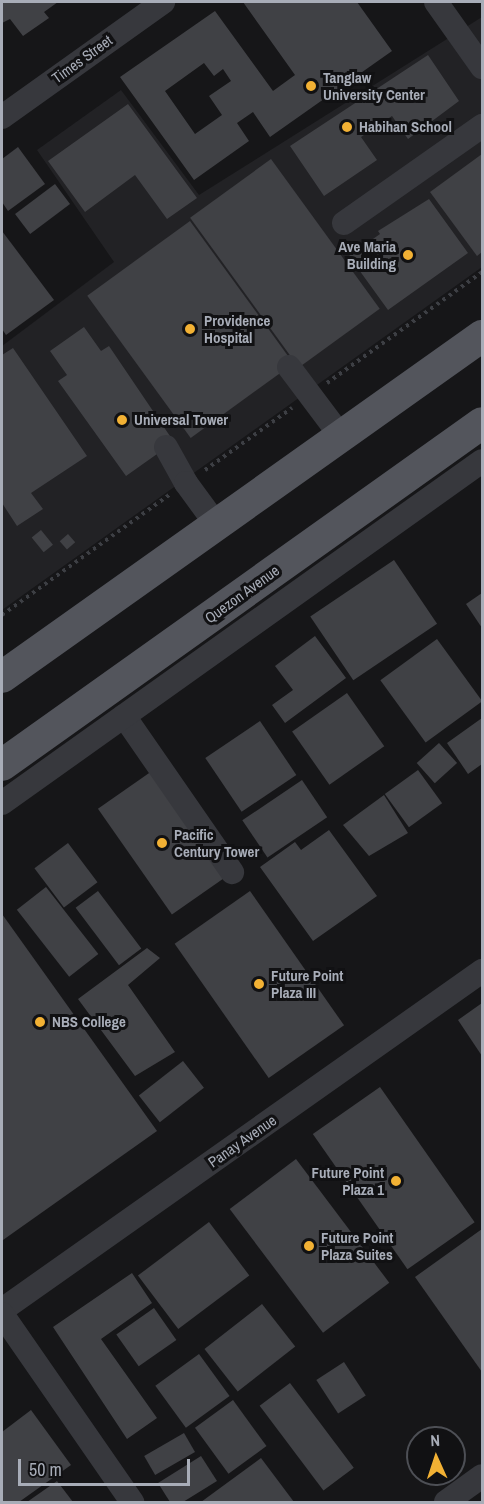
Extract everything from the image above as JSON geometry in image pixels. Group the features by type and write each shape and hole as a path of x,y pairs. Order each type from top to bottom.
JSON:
{"main road":[{"path":"2,677 340,435 483,336"},
{"name":"Quezon Avenue","path":"2,765 483,423"}],"street":[{"name":"Times Street","path":"2,117 163,2"},
{"path":"436,2 483,67"},
{"path":"344,223 483,126"},
{"path":"289,367 340,435"},
{"path":"166,447 186,483 216,524"},
{"name":"Quezon Avenue","path":"2,803 483,461"},
{"path":"124,716 232,872"},
{"name":"Panay Avenue","path":"2,1312 483,971"},
{"path":"2,1312 132,1503"},
{"path":"446,1503 483,1476"}],"path":[{"path":"2,615 483,272"}],"shaded area":[{"path":"482,17 482,267 2,610 2,346 114,262 37,150 121,90 199,195"}],"building":[{"path":"2,2 58,2 44,12 49,18 23,36 10,19 2,23"},
{"name":"Tanglaw University Center","path":"243,2 357,2 392,51 270,137 253,112 237,123 249,141 194,180 120,77 215,11 273,91 295,75","holes":["204,63 214,76 223,69 231,81 209,96 222,115 195,134 165,91"]},
{"name":"Habihan School","path":"428,55 459,101 408,139 392,116 361,137 377,160 324,196 290,146"},
{"path":"128,104 197,198 167,219 135,175 85,212 48,161"},
{"path":"18,147 45,184 8,211 2,202 2,159"},
{"path":"482,154 482,252 477,256 430,192"},
{"path":"271,159 380,309 299,367 190,218"},
{"path":"55,184 70,204 30,234 15,214"},
{"name":"Ave Maria Building","path":"429,199 468,253 388,310 349,256 380,234 378,231"},
{"name":"Providence Hospital","path":"190,221 293,363 191,438 87,296"},
{"path":"2,231 54,300 6,335 2,329"},
{"name":"Universal Tower","path":"84,327 101,351 109,346 174,442 126,476 58,381 67,375 50,351"},
{"path":"13,348 87,456 31,493 43,509 17,526 2,503 2,355"},
{"path":"41,530 53,545 44,552 32,538"},
{"path":"68,534 75,542 67,550 60,541"},
{"path":"394,560 437,624 353,680 310,616"},
{"path":"482,593 482,628 466,604"},
{"path":"315,636 346,678 285,723 272,705 293,690 275,666"},
{"path":"437,639 482,701 426,742 380,680"},
{"path":"347,693 384,746 329,785 292,731"},
{"path":"482,718 482,764 468,774 447,743"},
{"path":"260,721 296,775 242,812 205,758"},
{"path":"439,743 457,763 435,783 417,763"},
{"path":"418,770 442,803 409,827 385,794"},
{"name":"Pacific Century Tower","path":"152,771 226,877 172,915 98,809"},
{"path":"302,780 327,817 267,858 242,820"},
{"path":"384,795 408,833 369,856 343,825"},
{"path":"329,830 377,896 313,941 260,867 295,842 301,850"},
{"path":"68,843 97,882 64,907 34,868"},
{"path":"46,887 98,954 69,977 17,910"},
{"path":"98,891 141,949 119,965 76,908"},
{"name":"Future Point Plaza III","path":"250,891 344,1025 269,1078 175,944"},
{"name":"NBS College","path":"2,914 157,1131 3,1240 2,1238"},
{"path":"147,948 160,958 128,985 175,1052 135,1076 78,999"},
{"path":"482,1003 482,1056 458,1020"},
{"path":"183,1061 204,1088 160,1122 139,1095"},
{"name":"Future Point Plaza 1","path":"380,1087 475,1222 407,1269 313,1134"},
{"name":"Future Point Plaza Suites","path":"296,1159 389,1283 323,1333 230,1209"},
{"path":"209,1222 249,1276 178,1329 138,1276"},
{"path":"482,1229 482,1372 415,1277"},
{"path":"132,1273 152,1303 101,1339 157,1418 127,1439 53,1327"},
{"path":"262,1304 295,1347 238,1391 204,1349"},
{"path":"154,1308 176,1340 139,1366 116,1334"},
{"path":"199,1354 230,1396 186,1428 155,1386"},
{"path":"344,1362 366,1396 338,1414 316,1380"},
{"path":"290,1383 354,1468 323,1491 260,1406"},
{"path":"233,1400 267,1446 228,1474 195,1428"},
{"path":"31,1410 71,1465 19,1502 2,1502 2,1432"},
{"path":"184,1433 195,1452 155,1475 144,1456"},
{"path":"201,1456 217,1481 183,1502 170,1502 158,1483"},
{"path":"261,1458 294,1502 201,1502"},
{"path":"57,1481 73,1502 27,1502"}],"place":[{"name":"Tanglaw University Center","path":"311,86"},
{"name":"Habihan School","path":"347,127"},
{"name":"Ave Maria Building","path":"408,255"},
{"name":"Providence Hospital","path":"190,329"},
{"name":"Universal Tower","path":"122,420"},
{"name":"Pacific Century Tower","path":"162,843"},
{"name":"Future Point Plaza III","path":"259,984"},
{"name":"NBS College","path":"40,1022"},
{"name":"Future Point Plaza 1","path":"396,1181"},
{"name":"Future Point Plaza Suites","path":"309,1246"}]}
